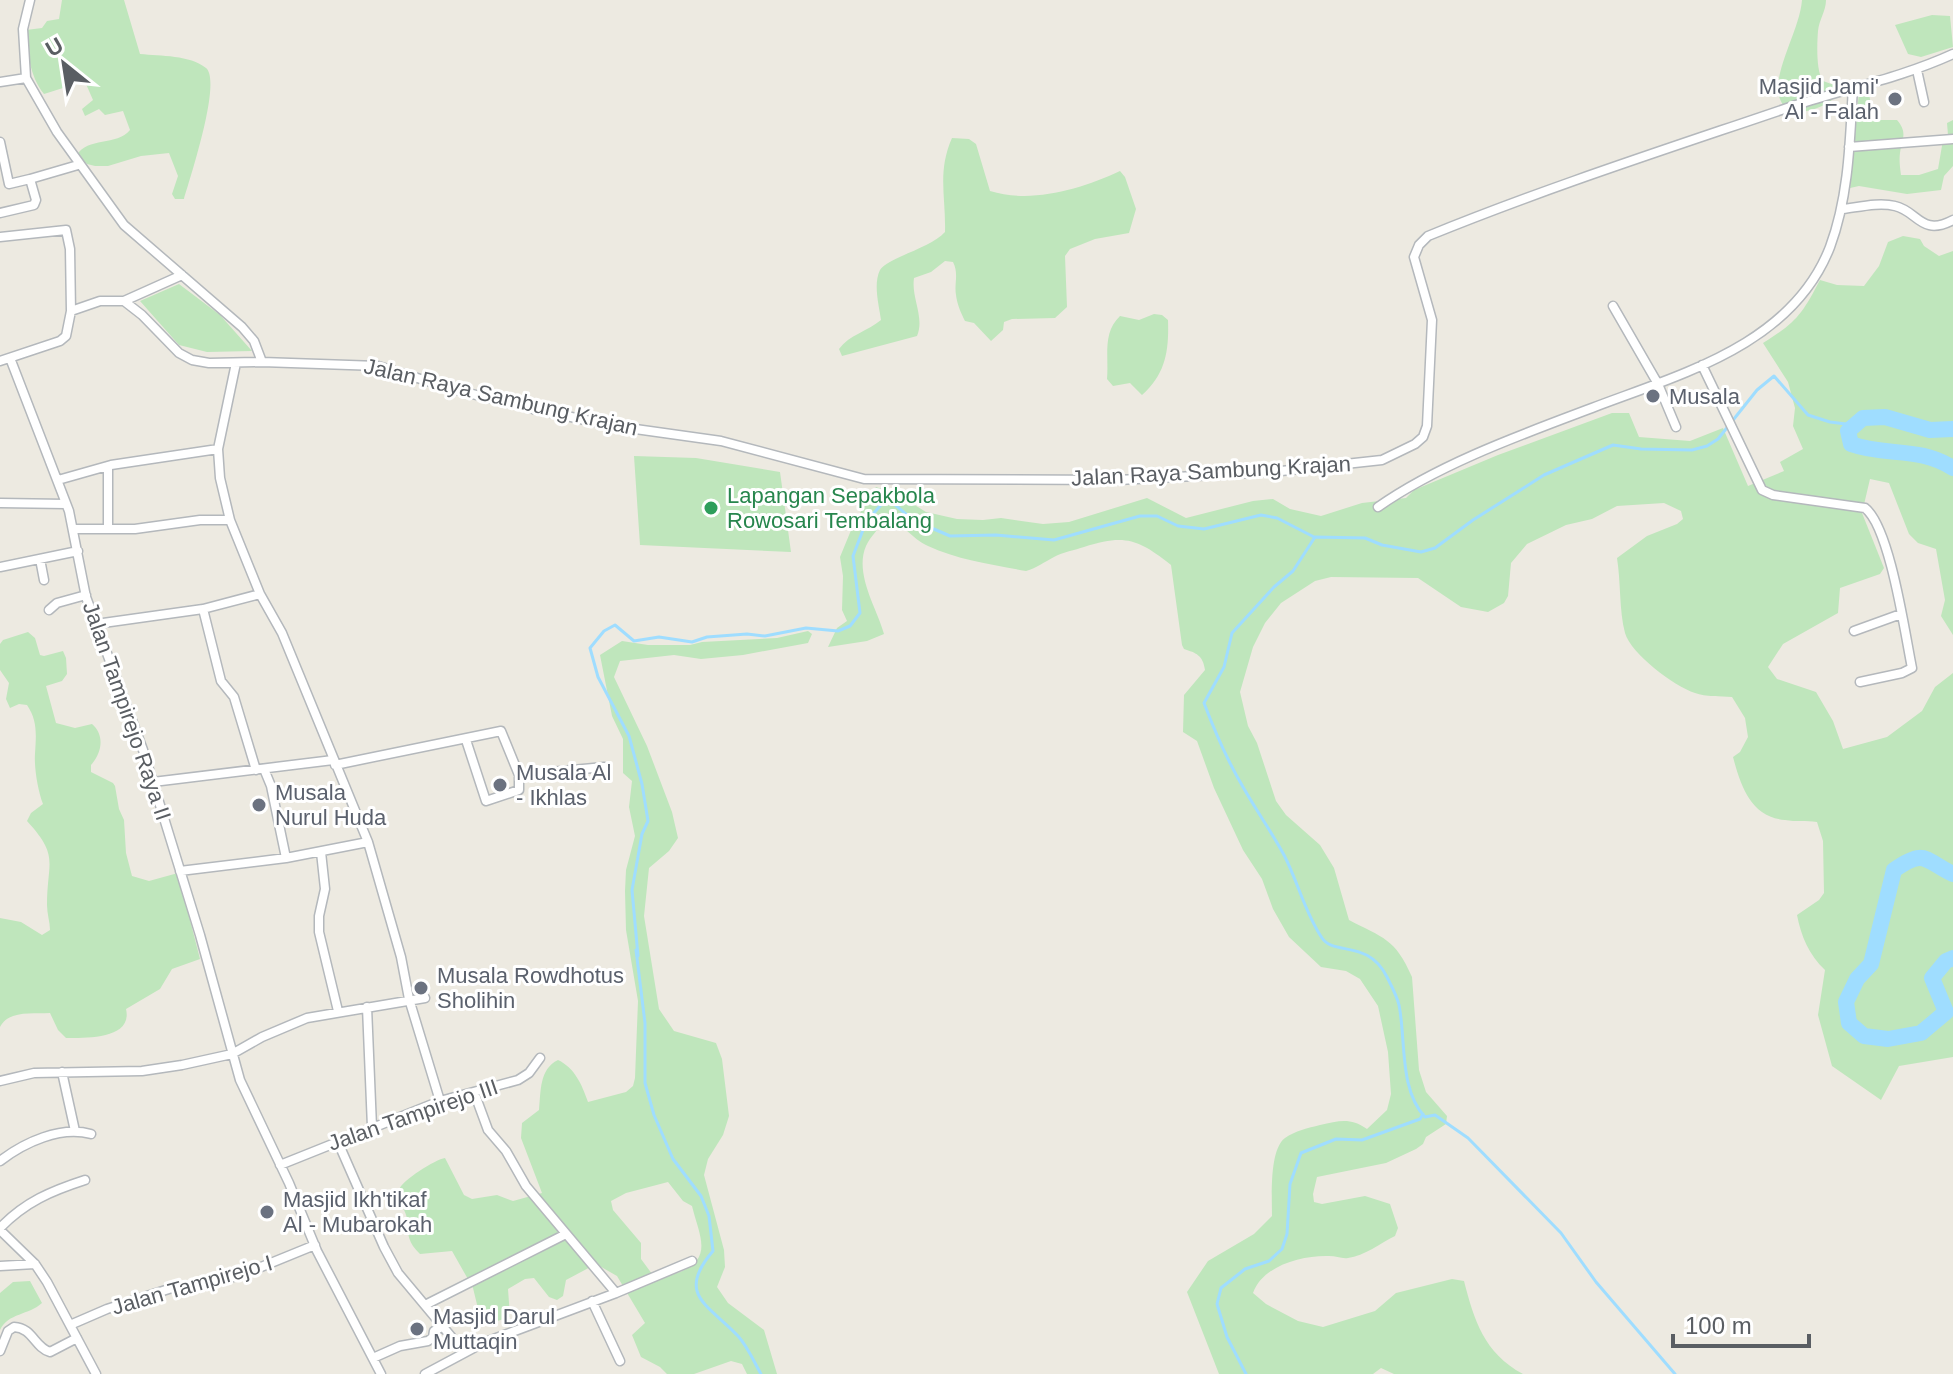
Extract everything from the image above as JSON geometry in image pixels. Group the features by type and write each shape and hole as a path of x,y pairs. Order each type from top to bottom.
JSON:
{"street":[{"path":"30,0 23,29 26,78 78,165 124,225 250,335 262,362"},
{"name":"Jalan Raya Sambung Krajan","path":"124,301 185,357 209,363 378,366 533,409 614,426 721,441 864,479 1118,480 1272,472 1382,460 1415,444 1423,437 1427,426 1432,320 1414,257 1419,245 1428,236 1671,147 1853,86 1917,70 1953,54"},
{"path":"1917,70 1924,102"},
{"path":"0,82 26,78"},
{"path":"1378,507 1429,477 1595,406 1702,365 1744,343 1787,313 1812,282 1829,250 1843,209 1853,86"},
{"path":"1849,147 1953,139"},
{"path":"0,142 9,184 78,165"},
{"path":"0,213 35,203 30,179"},
{"path":"1843,209 1890,205 1900,207 1922,224 1934,225 1953,220"},
{"path":"0,237 66,230 70,249 71,311 66,336 60,341 0,361"},
{"path":"71,311 100,301 124,301 182,275"},
{"path":"1613,306 1658,384 1676,427"},
{"name":"Jalan Tampirejo Raya II","path":"10,358 66,504 74,529 86,595 153,782 247,1097 315,1245 381,1374"},
{"path":"238,363 218,449 220,478 230,520 260,594 282,633 368,842 401,957 409,999 440,1101"},
{"path":"1702,365 1765,493 1868,510 1874,517 1883,538 1912,668 1860,682"},
{"path":"58,480 108,466 218,449"},
{"path":"108,466 108,529"},
{"path":"0,503 66,504"},
{"path":"74,529 230,520"},
{"path":"0,567 78,551"},
{"path":"40,559 44,580"},
{"path":"96,624 203,609 260,594"},
{"path":"49,610 57,603 86,595"},
{"path":"203,609 221,681 234,697 260,770 271,786 286,858"},
{"path":"1854,631 1901,614"},
{"path":"153,782 334,762 502,731 519,775 519,790 486,801 466,740"},
{"path":"519,775 604,767"},
{"path":"180,871 286,858 368,842"},
{"path":"321,852 325,889 319,932 338,1011"},
{"path":"0,1081 34,1073 142,1071 232,1054 307,1018 425,998"},
{"path":"367,1007 372,1127"},
{"name":"Jalan Tampirejo III","path":"280,1165 440,1101 524,1077 540,1058"},
{"path":"62,1072 75,1131"},
{"path":"474,1092 488,1130 506,1151 526,1186 564,1235 616,1293"},
{"path":"0,1161 27,1144 75,1131 91,1134"},
{"path":"337,1140 398,1273 464,1352"},
{"path":"85,1180 33,1200 0,1229 35,1264 96,1374"},
{"path":"425,1305 564,1235"},
{"name":"Jalan Tampirejo I","path":"70,1325 107,1309 175,1287 204,1285 244,1274 315,1245"},
{"path":"425,1374 464,1352 692,1261"},
{"path":"0,1266 35,1264"},
{"path":"592,1301 620,1361"},
{"path":"0,1351 8,1331 14,1327 29,1331 43,1350 50,1352 77,1338"},
{"path":"373,1358 400,1346 428,1341 434,1331 442,1327"}],"green space":[{"path":"62,0 124,0 140,54 184,58 206,68 210,76 208,110 184,199 175,199 172,194 178,176 169,153 141,156 108,166 87,164 77,155 88,146 118,138 130,130 123,111 105,115 99,109 85,116 82,109 93,100 82,82 44,94 39,87 30,64 26,30 42,28 47,21 59,19"},
{"path":"1802,0 1826,0 1818,31 1818,64 1823,81 1837,86 1837,93 1820,107 1788,113 1778,86"},
{"path":"1932,15 1950,16 1953,47 1921,57 1908,54 1895,25"},
{"path":"1859,92 1869,94 1874,120 1897,120 1900,125 1903,136 1901,175 1919,175 1938,169 1943,140 1948,135 1947,123 1953,120 1953,166 1944,176 1941,190 1907,194 1859,186 1850,188"},
{"path":"952,138 969,139 976,144 990,191 1006,195 1056,193 1120,171 1136,209 1129,233 1095,239 1070,249 1065,256 1067,307 1055,318 1012,319 1004,322 1003,330 991,341 974,323 965,321 957,298 955,266 953,262 945,261 931,272 914,278 919,322 917,336 842,356 839,349 843,344 881,320 877,288 880,270 945,232 943,173"},
{"path":"1903,236 1920,239 1924,246 1939,256 1953,251 1953,635 1941,616 1945,600 1936,549 1918,543 1909,534 1889,483 1870,479 1862,513 1884,568 1880,574 1840,588 1838,613 1783,644 1768,667 1777,679 1816,692 1833,721 1843,749 1887,737 1922,711 1935,687 1953,673 1953,1057 1899,1066 1881,1100 1832,1066 1818,1015 1825,970 1806,945 1797,915 1824,893 1823,841 1817,822 1773,818 1756,807 1744,789 1733,757 1740,752 1748,737 1745,718 1732,697 1699,694 1676,684 1644,659 1625,633 1617,558 1647,536 1677,524 1683,519 1681,511 1664,503 1617,506 1527,544 1511,563 1508,596 1504,603 1488,612 1461,607 1418,578 1331,577 1315,581 1281,603 1265,623 1253,647 1240,692 1248,726 1257,743 1276,801 1286,815 1320,845 1334,868 1349,920 1387,941 1406,964 1412,977 1419,1070 1426,1092 1447,1116 1446,1124 1426,1137 1416,1149 1386,1163 1317,1177 1314,1202 1322,1204 1365,1196 1390,1204 1398,1228 1395,1236 1354,1257 1319,1256 1285,1264 1265,1275 1253,1293 1266,1304 1298,1321 1323,1327 1375,1311 1396,1293 1452,1279 1464,1281 1477,1322 1490,1346 1523,1374 1394,1374 1381,1368 1373,1374 1219,1374 1187,1292 1208,1261 1254,1234 1272,1216 1274,1163 1285,1138 1339,1121 1350,1121 1367,1129 1387,1110 1391,1094 1388,1052 1378,1006 1360,979 1346,971 1321,967 1289,937 1273,909 1262,879 1243,850 1214,788 1197,741 1183,732 1184,695 1205,670 1201,658 1182,645 1171,565 1140,544 1121,540 1065,552 1026,571 976,562 940,551 922,543 898,524 886,520 872,536 863,557 868,591 884,634 867,641 828,647 837,628 847,621 842,610 840,557 854,523 876,487 897,494 926,512 957,519 1001,518 1043,524 1069,522 1147,498 1186,518 1273,499 1290,509 1321,516 1362,503 1406,498 1414,490 1498,455 1612,413 1629,413 1639,437 1690,441 1723,428 1748,486 1784,471 1780,462 1803,449 1793,426 1795,408 1788,382 1763,343 1798,316 1820,280 1837,285 1864,286 1879,266 1888,242"},
{"path":"179,284 220,315 252,351 207,352 179,345 140,301"},
{"path":"1154,314 1168,320 1167,351 1156,379 1142,395 1130,383 1113,386 1107,379 1107,354 1114,323 1120,316 1139,320"},
{"name":"Lapangan Sepakbola Rowosari Tembalang","path":"634,456 696,458 780,472 791,552 640,545"},
{"path":"808,631 812,634 808,643 743,655 701,659 674,655 620,661 614,677 647,746 672,812 678,838 669,851 649,868 644,916 659,1009 674,1031 716,1043 722,1059 729,1116 723,1135 708,1159 704,1175 724,1250 725,1267 717,1287 728,1303 764,1330 777,1374 747,1374 742,1364 731,1361 694,1374 667,1374 641,1357 632,1335 645,1323 617,1276 596,1264 566,1280 563,1296 557,1300 549,1297 534,1278 525,1279 508,1289 510,1317 488,1324 481,1321 473,1288 452,1251 420,1254 413,1246 399,1190 419,1171 445,1158 464,1195 472,1199 497,1195 513,1201 542,1193 521,1138 522,1123 539,1110 542,1082 547,1069 558,1060 564,1063 577,1078 588,1102 626,1092 633,1086 638,1001 626,930 625,891 626,870 635,836 629,807 632,781 623,773 623,739 612,716 600,655 622,641 648,645 690,645 777,638","holes":["668,1182 683,1201 692,1206 701,1253 691,1266 680,1272 655,1278 641,1259 641,1243 613,1210 611,1201 626,1193"]},
{"path":"28,632 35,638 40,655 63,651 67,674 62,681 46,686 56,723 75,728 92,724 96,728 100,744 91,772 115,786 124,820 126,853 132,876 149,881 178,873 200,959 172,969 160,989 126,1009 123,1026 96,1037 66,1038 58,1030 50,1013 15,1015 0,1027 0,918 21,922 42,935 50,930 48,852 27,821 31,813 43,804 36,773 35,723 27,705 10,708 6,699 9,683 0,670 0,644 3,640"},
{"path":"30,1281 42,1303 8,1320 0,1330 0,1293 13,1282"}],"waterway":[{"path":"1675,1374 1596,1282 1561,1233 1468,1138 1435,1115 1425,1117 1417,1106 1407,1079 1399,1005 1387,977 1371,957 1327,943 1322,938 1284,855 1232,767 1204,703 1224,667 1232,633 1293,571 1315,537 1365,538 1382,545 1421,552 1435,548 1544,475 1613,445 1692,450 1707,446 1718,439 1757,390 1774,376 1808,415 1854,425"},
{"path":"1953,429 1930,430 1885,417 1863,418 1848,431 1851,444 1915,454 1953,468"},
{"path":"761,1374 742,1340 700,1298 697,1278 713,1251 709,1216 701,1196 673,1159 654,1115 645,1083 645,1023 632,890 642,834 648,821 629,736 598,677 590,648 604,631 615,625 634,641 659,637 692,642 707,637 765,636 806,628 838,631 850,626 860,613 853,556 866,522 887,498 913,520 950,536 996,535 1054,540 1140,516 1157,516 1178,526 1204,529 1261,515 1277,518 1314,537"},
{"path":"1953,874 1924,858 1912,859 1894,870 1871,964 1857,979 1846,1002 1849,1023 1864,1036 1888,1039 1921,1033 1946,1012 1932,978 1946,961 1953,958"},
{"path":"1246,1374 1227,1337 1217,1304 1221,1288 1245,1269 1269,1261 1282,1249 1287,1234 1290,1184 1301,1153 1336,1139 1362,1140 1420,1119 1423,1114"}],"place":[{"name":"Masjid Jami' Al - Falah","path":"1895,99"},
{"name":"Musala","path":"1653,396"},
{"name":"Lapangan Sepakbola Rowosari Tembalang","path":"711,508"},
{"name":"Musala Al - Ikhlas","path":"500,785"},
{"name":"Musala Nurul Huda","path":"259,805"},
{"name":"Musala Rowdhotus Sholihin","path":"421,988"},
{"name":"Masjid Ikh'tikaf Al - Mubarokah","path":"267,1212"},
{"name":"Masjid Darul Muttaqin","path":"417,1329"}]}
